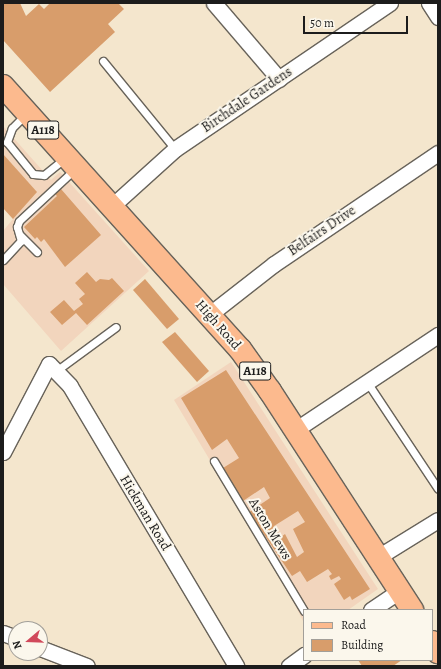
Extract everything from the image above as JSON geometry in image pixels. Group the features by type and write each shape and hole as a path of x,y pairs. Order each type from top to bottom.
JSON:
{"main road":[{"name":"High Road","path":"3,86 240,349 295,430 411,609"}],"street":[{"path":"214,3 280,79"},
{"name":"Birchdale Gardens","path":"112,206 175,149 390,3"},
{"path":"429,3 438,17"},
{"name":"Belfairs Drive","path":"210,314 274,264 438,153"},
{"path":"295,430 438,335"},
{"path":"3,452 52,367"},
{"name":"Hickman Road","path":"52,367 70,386 236,666"},
{"path":"378,557 438,520"},
{"path":"373,609 400,591"},
{"path":"48,651 87,666"},
{"path":"289,666 303,656"}],"lane":[{"path":"104,61 175,149"},
{"path":"27,113 12,128 7,142 33,174 44,175 71,162"},
{"path":"3,260 19,245 21,241 17,228 19,221 71,162"},
{"path":"19,234 37,252"},
{"path":"52,367 116,327"},
{"path":"367,382 438,489"},
{"name":"Aston Mews","path":"214,461 303,609"}],"shaded area":[{"path":"3,126 51,180 60,172 149,271 61,351 3,284 3,231 13,219 3,208"},
{"path":"231,362 378,589 349,609 303,609 303,621 288,591 174,400"}],"building":[{"path":"3,3 20,3 26,16 39,4 44,9 50,3 118,3 124,9 108,24 115,32 50,92 3,40"},
{"path":"3,154 37,192 13,219 3,208"},
{"path":"61,189 101,235 65,267 44,239 41,242 37,237 35,239 24,227 57,196 55,194"},
{"path":"87,272 96,282 100,279 109,280 112,278 124,291 87,325 76,313 62,325 50,312 64,300 74,311 83,304 79,299 85,294 75,283"},
{"path":"145,279 179,319 167,329 133,290"},
{"path":"175,332 209,371 197,382 162,342"},
{"path":"226,370 370,589 352,600 350,596 344,600 334,584 341,579 339,576 331,580 329,576 332,574 328,569 307,582 300,571 292,576 249,512 270,498 264,487 243,501 223,468 239,458 227,439 212,450 181,398","holes":["298,511 305,522 293,529 304,552 297,557 285,534 281,537 274,526"]},
{"path":"359,661 400,661 393,666 362,666"}]}
